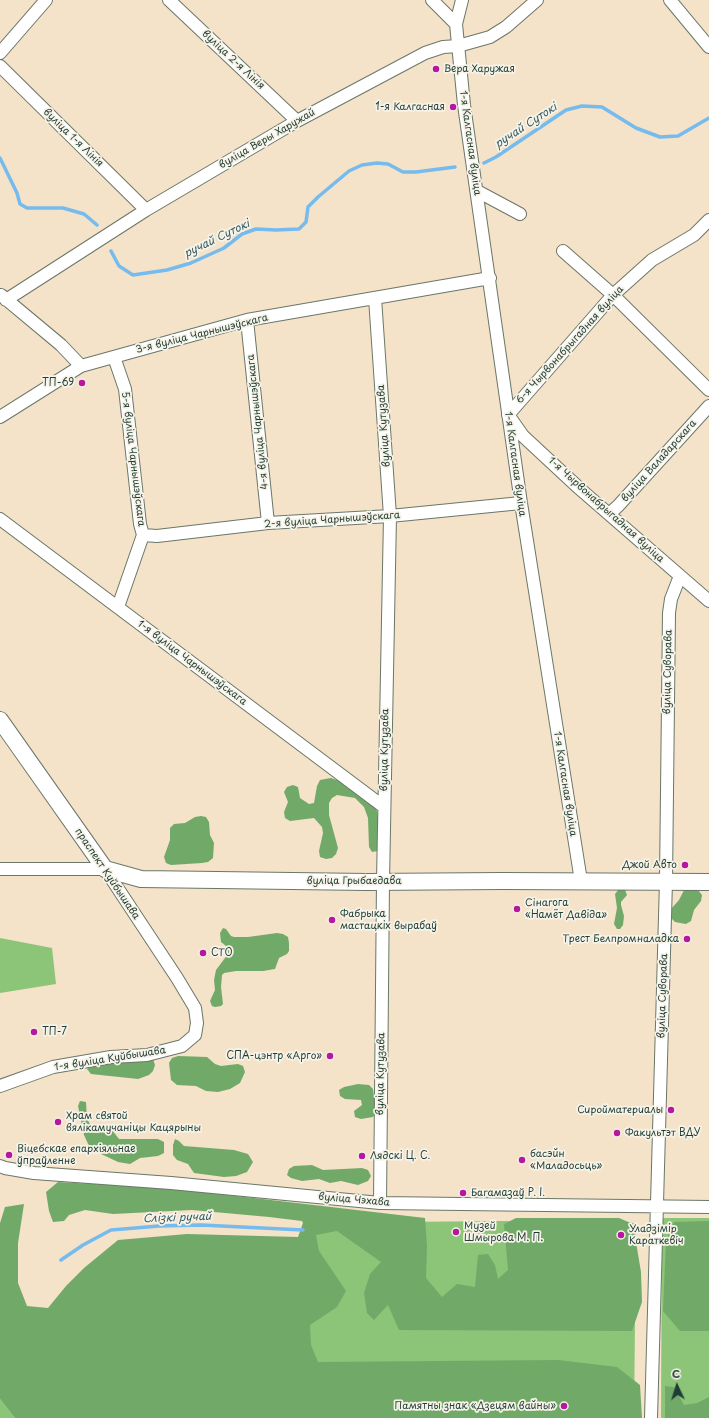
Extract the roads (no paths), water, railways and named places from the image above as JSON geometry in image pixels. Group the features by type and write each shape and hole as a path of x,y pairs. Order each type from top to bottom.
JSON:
{"street":[{"path":"0,52 46,0"},
{"name":"вуліца 2-я Лінія","path":"170,0 297,121"},
{"path":"432,0 456,24"},
{"name":"1-я Калгасная вуліца","path":"462,0 456,24 464,105 490,278 521,503 581,881"},
{"name":"вуліца Веры Харужай","path":"3,297 297,121 425,53 443,47 458,46 490,36 506,27 536,0"},
{"path":"670,0 709,47"},
{"name":"вуліца 1-я Лінія","path":"0,66 146,210"},
{"path":"477,191 520,214"},
{"name":"6-я Чырвонабрыгадная вуліца","path":"508,415 613,295 652,260 694,234 709,220"},
{"path":"562,252 613,295 709,390"},
{"name":"3-я вуліца Чарнышэўскага","path":"0,417 81,366 247,320 490,278"},
{"path":"3,297 61,345 81,366"},
{"name":"вуліца Кутузава","path":"375,298 390,516 384,807 380,1203"},
{"name":"4-я вуліца Чарнышэўскага","path":"247,320 268,524"},
{"name":"5-я вуліца Чарнышэўскага","path":"114,357 125,389 140,524 143,535 118,607"},
{"name":"вуліца Валадарскага","path":"609,514 709,406"},
{"name":"1-я Чырвонабрыгадная вуліца","path":"508,415 523,436 609,514 709,601"},
{"name":"2-я вуліца Чарнышэўскага","path":"143,535 157,536 268,524 390,516 521,503"},
{"name":"1-я вуліца Чарнышэўскага","path":"0,519 384,807"},
{"name":"вуліца Суворава","path":"651,1418 666,882 669,613 671,599 680,576"},
{"name":"праспект Куйбышава","path":"0,720 105,869 177,978 195,1008 197,1023 195,1035"},
{"name":"вуліца Грыбаедава","path":"0,869 105,869 141,879 709,882"},
{"name":"1-я вуліца Куйбышава","path":"0,1086 53,1067 111,1056 147,1055 182,1046 195,1035"},
{"name":"вуліца Чэхава","path":"0,1166 34,1173 171,1183 380,1203 709,1207"}],"waterway":[{"name":"ручай Сутокі","path":"484,163 496,157 566,110 582,106 602,107 636,128 660,137 678,136 709,118"},
{"name":"ручай Сутокі","path":"0,158 17,193 20,204 27,208 63,208 84,214 97,225"},
{"name":"ручай Сутокі","path":"111,251 119,266 133,275 167,270 191,263 224,248 242,234 256,229 299,229 306,222 308,207 349,171 362,165 377,163 388,164 403,172 416,172 455,167"},
{"name":"Слізкі ручай","path":"61,1260 83,1245 111,1230 159,1226 201,1225 303,1230"}],"place":[{"name":"Вера Харужая","path":"436,69"},
{"name":"1-я Калгасная","path":"453,107"},
{"name":"ТП-69","path":"82,383"},
{"name":"Джой Авто","path":"685,865"},
{"name":"Сінагога «Намёт Давіда»","path":"517,909"},
{"name":"Фабрыка мастацкіх вырабаў","path":"332,920"},
{"name":"Трест Белпромналадка","path":"687,939"},
{"name":"СТО","path":"203,953"},
{"name":"ТП-7","path":"34,1032"},
{"name":"СПА-цэнтр «Арго»","path":"330,1056"},
{"name":"Сиройматериалы","path":"671,1110"},
{"name":"Храм святой вялікамучаніцы Кацярыны","path":"58,1122"},
{"name":"Факультэт ВДУ","path":"617,1133"},
{"name":"Віцебскае епархіяльнае ўпраўленне","path":"9,1155"},
{"name":"Лядскі Ц. С.","path":"362,1156"},
{"name":"басэйн «Маладосьць»","path":"522,1160"},
{"name":"Багамазаў Р. І.","path":"463,1193"},
{"name":"Музей Шмырова М. П.","path":"456,1232"},
{"name":"Уладзімір Караткевіч","path":"621,1235"},
{"name":"Памятны знак «Дзецям вайны»","path":"564,1406"}]}
